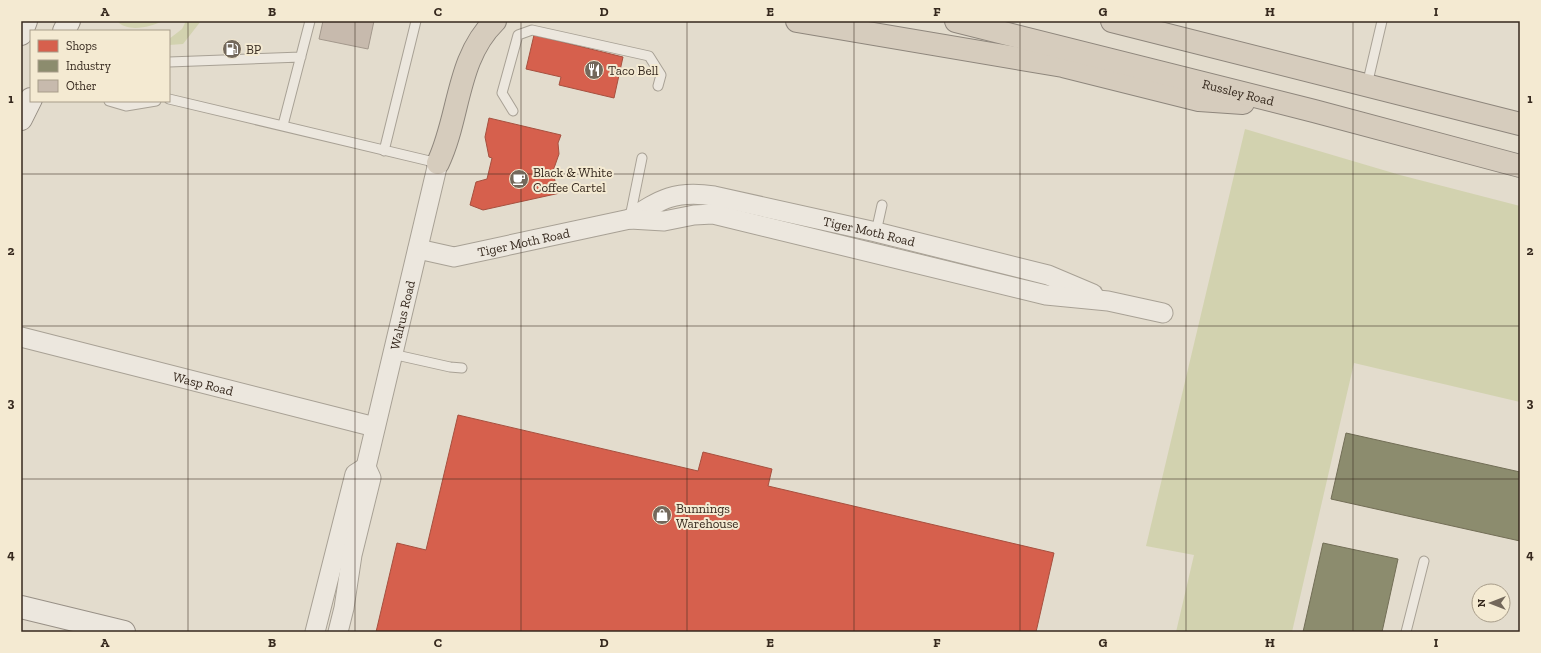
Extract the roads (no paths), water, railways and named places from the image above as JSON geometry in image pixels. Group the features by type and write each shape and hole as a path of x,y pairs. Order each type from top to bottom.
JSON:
{"highway":[{"path":"438,163 446,146 470,58 482,35 494,21"},
{"path":"797,21 1063,66 1199,100 1296,107"},
{"name":"Russley Road","path":"956,21 1296,107 1520,166"},
{"path":"1112,21 1520,124"}],"street":[{"path":"21,34 26,21"},
{"path":"64,30 69,21"},
{"path":"21,119 30,101"},
{"name":"Walrus Road","path":"338,632 344,608 352,555 371,478 366,467 438,163"},
{"name":"Tiger Moth Road","path":"630,219 660,200 699,194 876,232 1048,275 1108,301"},
{"name":"Tiger Moth Road","path":"418,249 454,256 630,219 664,221 694,215 713,214 1046,295 1108,301 1163,313"},
{"name":"Wasp Road","path":"24,340 375,427"},
{"path":"315,632 355,474 366,467"},
{"path":"21,609 124,632"}],"lane":[{"path":"283,125 310,21"},
{"path":"384,151 416,21"},
{"path":"1367,85 1382,21"},
{"path":"513,111 502,93 518,34 532,30 649,56 661,75 658,86"},
{"path":"170,62 301,57"},
{"path":"170,99 438,163"},
{"path":"120,102 126,106 150,102"},
{"path":"630,219 642,158"},
{"path":"876,232 882,205"},
{"path":"392,354 450,367 462,368"},
{"path":"1407,628 1424,561"}],"place":[{"name":"BP","path":"232,49"},
{"name":"Taco Bell","path":"594,70"},
{"name":"Black & White Coffee Cartel","path":"519,179"},
{"name":"Bunnings Warehouse","path":"662,515"}]}
